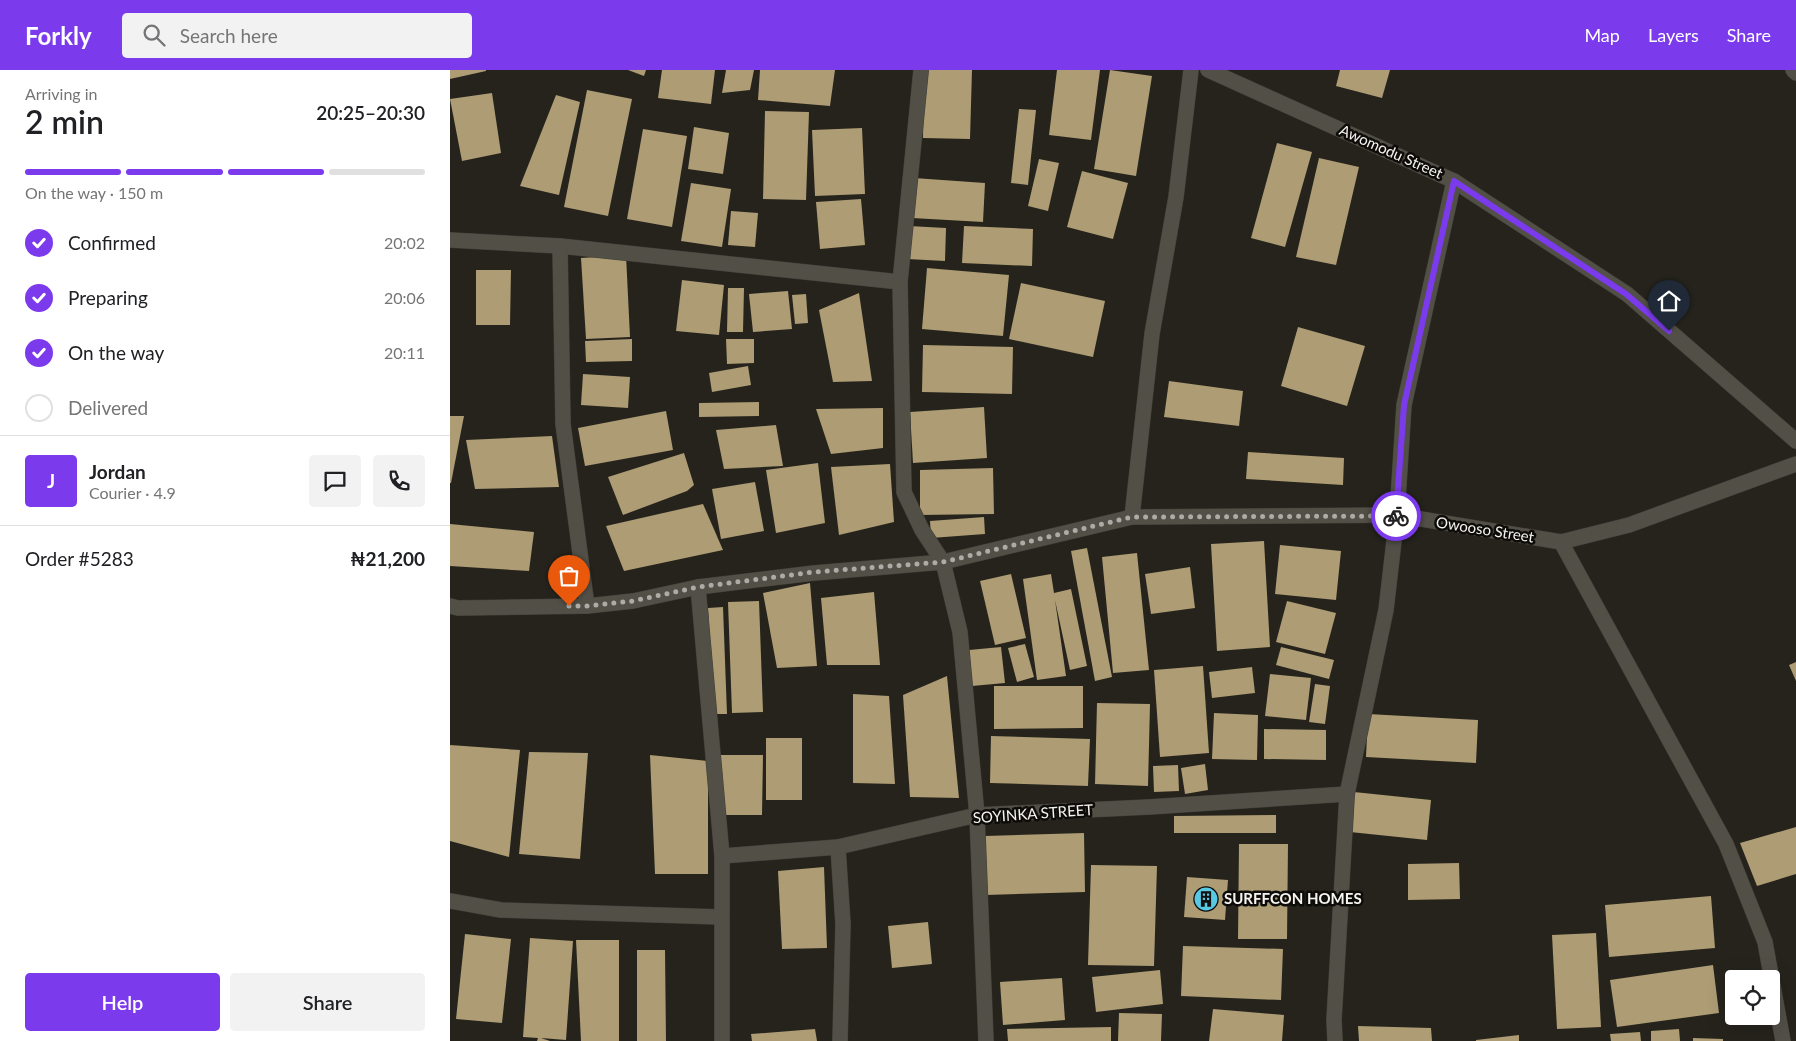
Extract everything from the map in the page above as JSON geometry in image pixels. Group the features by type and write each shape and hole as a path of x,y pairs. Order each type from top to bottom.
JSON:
{"street":[{"path":"921,70 900,282 904,492 922,530 943,562 960,632 977,815 986,1041"},
{"path":"1132,517 1152,334 1176,197 1191,70"},
{"name":"Awomodu Street","path":"1208,70 1454,181 1626,294 1796,441"},
{"path":"1793,70 1796,73"},
{"path":"1335,1041 1334,1020 1347,794 1386,610 1397,516 1404,405 1454,181"},
{"path":"450,240 560,246 900,282"},
{"path":"560,246 563,424 587,606"},
{"name":"Owooso Street","path":"450,606 458,608 587,606 633,601 698,587 814,572 943,562 1132,517 1397,516 1561,542 1629,525 1796,464"},
{"path":"1561,542 1726,844 1765,942 1783,1041"},
{"path":"698,587 722,856 722,1041"},
{"name":"SOYINKA STREET","path":"722,856 838,846 977,815 1149,807 1347,794"},
{"path":"838,846 843,924 840,1041"},
{"path":"450,900 501,910 721,917"}],"building":[{"path":"450,70 486,70 486,71 450,79"},
{"path":"628,70 646,70 644,76"},
{"path":"662,70 715,70 711,104 658,98"},
{"path":"726,70 754,70 750,90 722,93"},
{"path":"760,70 835,70 830,106 758,100"},
{"path":"924,70 972,70 970,139 923,138"},
{"path":"1057,70 1100,70 1091,140 1049,135"},
{"path":"1110,70 1152,76 1136,176 1094,169"},
{"path":"1340,70 1390,70 1382,98 1336,86"},
{"path":"587,90 632,99 608,216 564,207"},
{"path":"492,93 501,153 462,161 450,99"},
{"path":"556,95 580,102 559,195 520,186"},
{"path":"1019,109 1036,110 1028,185 1011,183"},
{"path":"765,111 809,112 806,200 763,199"},
{"path":"694,127 729,133 723,174 688,169"},
{"path":"862,128 865,194 815,196 812,130"},
{"path":"643,129 687,136 672,227 627,219"},
{"path":"1277,143 1312,152 1285,247 1251,238"},
{"path":"1319,158 1359,167 1336,265 1296,257"},
{"path":"1039,159 1059,163 1048,211 1028,206"},
{"path":"1082,171 1128,183 1113,239 1067,227"},
{"path":"914,178 985,183 983,222 912,218"},
{"path":"691,183 731,189 722,247 681,241"},
{"path":"861,199 865,245 820,249 816,202"},
{"path":"731,211 758,213 755,247 728,245"},
{"path":"909,226 946,228 945,261 907,259"},
{"path":"964,226 1033,229 1032,266 962,263"},
{"path":"626,255 630,337 586,339 581,258"},
{"path":"927,268 1009,275 1003,336 922,329"},
{"path":"476,270 511,270 510,325 476,325"},
{"path":"682,280 724,285 719,335 676,331"},
{"path":"1021,283 1105,301 1093,357 1009,339"},
{"path":"728,288 744,288 743,332 727,332"},
{"path":"788,291 792,329 753,332 749,294"},
{"path":"859,293 872,381 833,382 819,310"},
{"path":"806,294 808,323 795,324 792,295"},
{"path":"1298,327 1365,346 1347,406 1281,386"},
{"path":"632,339 632,361 586,362 585,341"},
{"path":"726,339 754,339 754,363 727,364"},
{"path":"923,345 1013,347 1012,394 922,392"},
{"path":"748,366 751,385 712,392 709,373"},
{"path":"583,374 630,377 628,408 581,405"},
{"path":"1169,381 1243,391 1239,426 1164,417"},
{"path":"759,402 759,416 699,417 699,403"},
{"path":"984,407 987,458 913,463 910,412"},
{"path":"883,408 883,448 831,454 816,409"},
{"path":"666,411 673,450 585,466 578,428"},
{"path":"450,416 464,416 451,483 450,483"},
{"path":"776,425 783,466 724,469 716,430"},
{"path":"552,436 559,487 475,489 466,440"},
{"path":"1248,452 1344,458 1343,485 1246,479"},
{"path":"684,453 694,485 687,491 623,515 608,477"},
{"path":"818,463 825,523 776,533 766,470"},
{"path":"890,464 894,522 839,535 831,467"},
{"path":"993,468 994,514 920,515 920,470"},
{"path":"755,482 764,531 721,539 712,489"},
{"path":"703,504 723,550 624,571 606,526"},
{"path":"984,517 985,534 931,538 930,521"},
{"path":"450,524 534,532 529,571 450,566"},
{"path":"1264,541 1270,647 1217,651 1211,544"},
{"path":"1280,545 1341,551 1336,600 1275,594"},
{"path":"1087,548 1112,677 1095,681 1071,551"},
{"path":"1137,553 1149,670 1113,673 1102,557"},
{"path":"1190,567 1195,608 1151,614 1145,574"},
{"path":"1011,574 1026,638 995,645 980,581"},
{"path":"1051,574 1054,593 1071,589 1087,666 1070,670 1055,600 1066,676 1037,680 1023,579"},
{"path":"810,583 817,666 777,668 763,593"},
{"path":"874,592 880,665 827,665 821,598"},
{"path":"759,601 763,712 732,713 728,602"},
{"path":"1287,601 1336,613 1325,654 1276,642"},
{"path":"723,607 727,714 713,714 708,608"},
{"path":"1025,644 1034,677 1017,682 1008,648"},
{"path":"1001,647 1005,683 972,686 969,650"},
{"path":"1281,647 1334,660 1329,679 1276,665"},
{"path":"1796,662 1796,681 1789,665"},
{"path":"1203,666 1209,753 1160,757 1154,670"},
{"path":"1252,667 1255,693 1212,698 1209,672"},
{"path":"1270,674 1311,678 1306,720 1265,716"},
{"path":"947,676 959,798 910,797 903,695"},
{"path":"1315,684 1330,686 1325,724 1309,722"},
{"path":"994,686 1083,686 1083,728 994,729"},
{"path":"853,694 889,696 895,784 853,783"},
{"path":"1097,703 1150,704 1148,786 1095,784"},
{"path":"1214,713 1258,715 1257,760 1212,759"},
{"path":"1368,714 1478,720 1476,763 1366,757"},
{"path":"1264,729 1326,730 1326,760 1264,759"},
{"path":"991,736 1090,739 1088,786 990,783"},
{"path":"766,738 802,738 802,800 766,800"},
{"path":"450,745 520,750 509,857 450,841"},
{"path":"529,752 588,753 580,859 519,854"},
{"path":"650,755 708,761 708,874 655,874"},
{"path":"720,755 763,755 762,815 720,815"},
{"path":"1205,764 1208,790 1185,794 1181,768"},
{"path":"1178,765 1179,791 1154,792 1153,766"},
{"path":"1354,792 1431,800 1427,840 1350,832"},
{"path":"1276,815 1276,833 1174,833 1174,816"},
{"path":"1796,827 1796,874 1757,886 1740,843"},
{"path":"1084,833 1085,892 986,895 985,836"},
{"path":"1239,844 1288,844 1287,939 1238,939"},
{"path":"1459,863 1460,899 1408,900 1408,864"},
{"path":"1091,865 1157,866 1154,966 1088,965"},
{"path":"824,867 827,948 782,949 778,871"},
{"name":"SURFFCON HOMES","path":"1187,877 1228,880 1225,920 1184,917"},
{"path":"1711,896 1715,948 1609,957 1605,905"},
{"path":"928,922 932,964 892,968 888,926"},
{"path":"1596,933 1601,1027 1557,1029 1552,935"},
{"path":"465,934 511,939 502,1023 456,1019"},
{"path":"530,938 573,941 566,1040 541,1038 550,1041 537,1041 538,1038 523,1037"},
{"path":"576,940 619,940 619,1041 581,1041"},
{"path":"1183,946 1283,949 1281,1000 1181,996"},
{"path":"637,950 665,950 666,1041 637,1041"},
{"path":"1713,965 1719,1013 1617,1027 1610,980"},
{"path":"1160,970 1163,1004 1096,1012 1092,977"},
{"path":"1062,978 1065,1020 1003,1025 1000,982"},
{"path":"1213,1009 1284,1015 1282,1041 1209,1041"},
{"path":"1119,1013 1162,1014 1161,1041 1118,1041"},
{"path":"1358,1026 1431,1028 1432,1041 1359,1041"},
{"path":"1111,1027 1111,1041 1008,1041 1007,1029"},
{"path":"815,1029 817,1041 752,1041 751,1034"},
{"path":"1679,1029 1680,1041 1651,1041 1651,1031"},
{"path":"1640,1032 1641,1041 1611,1041 1610,1034"},
{"path":"1519,1035 1519,1041 1476,1041 1476,1040"},
{"path":"1693,1038 1723,1039 1723,1041 1693,1041"}],"way so far":[{"path":"569,606 633,601 698,587 814,572 943,562 1132,517 1396,516"}],"place":[{"name":"SURFFCON HOMES","path":"1206,899"}],"route":[{"path":"1396,516 1404,405 1454,181 1626,294 1669,331"}]}
